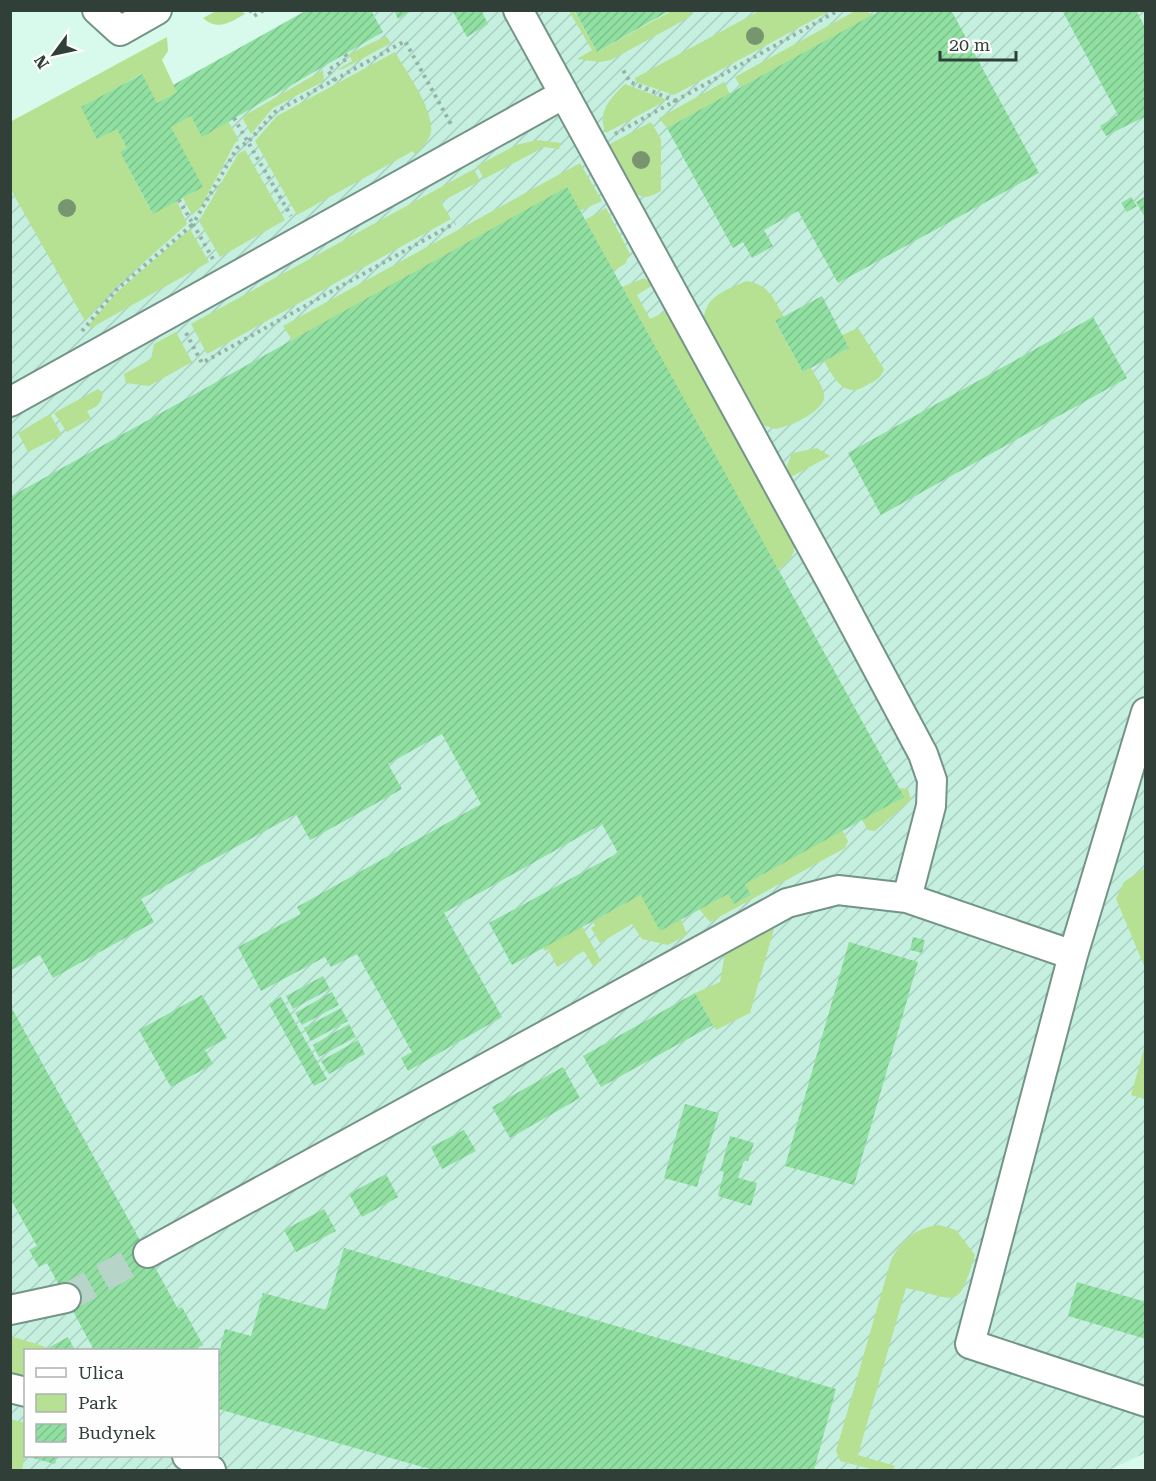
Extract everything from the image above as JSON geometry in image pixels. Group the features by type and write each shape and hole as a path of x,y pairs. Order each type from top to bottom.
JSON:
{"lane":[{"path":"97,10 120,31 156,10"},
{"path":"518,10 923,754 932,780 931,806 907,898"},
{"path":"10,402 564,94"},
{"path":"1146,712 1073,955 970,1344 1146,1402"},
{"path":"147,1253 787,903 838,890 907,898 1073,955"},
{"path":"10,1310 66,1298"},
{"path":"191,1457 211,1470"}],"path":[{"path":"250,10 254,16 264,10"},
{"path":"593,147 839,10"},
{"path":"83,328 116,290 193,224 237,148 248,142 275,112 405,40 465,150"},
{"path":"334,80 328,70 348,58 345,54"},
{"path":"623,70 630,82 675,101"},
{"path":"234,118 293,218 283,224"},
{"path":"179,200 214,262 224,256"},
{"path":"174,311 202,363 455,223"}],"shaded area":[{"path":"307,11 574,11 597,52 680,11 1145,11 1145,1453 1109,1470 11,1470 11,184 81,107 142,74 158,103"}],"green space":[{"path":"216,11 242,11 245,14 229,23 219,25 203,18"},
{"path":"569,11 574,11 597,52 671,11 693,11 688,18 611,60 600,62 577,59 592,50"},
{"path":"759,11 830,11 674,95 636,82 635,78"},
{"path":"855,11 868,11 871,16 741,88 735,77"},
{"path":"386,36 391,43 337,70 352,61 349,54"},
{"path":"167,37 168,51 162,60 177,92 157,103 141,74 81,108 117,129 127,148 120,152 152,213 177,201 187,224 116,287 85,321 11,190 10,122"},
{"path":"395,52 424,102 431,123 429,138 415,155 413,151 297,215 255,141 277,116"},
{"path":"323,70 324,81 273,108 251,134 242,117"},
{"path":"724,82 730,94 667,128 659,118"},
{"path":"625,84 667,100 606,133 603,119 606,106"},
{"path":"191,116 202,136 228,121 239,140 235,143 201,207 192,215 183,198 202,187 171,127"},
{"path":"651,122 661,139 661,191 645,197 635,193 608,145"},
{"path":"537,140 561,143 559,149 544,147 484,179 477,166 516,145"},
{"path":"245,150 285,220 220,257 199,221 238,154"},
{"path":"580,163 602,201 292,340 283,326"},
{"path":"474,169 480,181 441,202 451,219 207,354 191,324"},
{"path":"606,208 630,254 625,264 613,271 585,220"},
{"path":"190,229 209,262 91,328 88,326 117,292"},
{"path":"644,278 653,285 637,295 650,319 667,311 794,540 795,545 791,557 777,570 622,287"},
{"path":"746,281 760,285 773,298 784,317 775,322 803,372 811,368 824,395 824,399 816,410 796,422 776,429 762,425 756,417 704,322 707,306 717,295"},
{"path":"858,328 884,369 875,381 852,390 836,380 824,361 849,348 842,335"},
{"path":"176,332 192,362 149,386 126,383 124,374 151,359 154,344"},
{"path":"98,389 103,393 98,405 87,411 91,418 67,432 54,413"},
{"path":"50,414 62,435 28,452 18,433"},
{"path":"817,448 830,456 791,477 787,466 792,453"},
{"path":"898,788 908,789 911,800 875,831 868,830 862,820"},
{"path":"842,830 848,841 845,848 710,922 699,909 728,894 734,904 751,895 745,884"},
{"path":"1145,868 1145,968 1116,899 1124,882"},
{"path":"641,895 681,919 687,935 668,945 642,939 632,924 600,943 591,928 595,926 593,921"},
{"path":"768,924 774,929 750,1013 716,1030 695,993 720,982 726,947"},
{"path":"582,926 601,961 593,966 584,951 557,967 548,949 545,951 543,948"},
{"path":"1145,1045 1146,1097 1145,1099 1131,1095"},
{"path":"939,1225 956,1230 975,1255 964,1286 959,1294 953,1297 945,1298 906,1288 858,1455 895,1466 893,1470 874,1470 840,1461 836,1451 891,1260 910,1236 923,1229"},
{"path":"10,1336 48,1349 24,1349 24,1380 11,1376"},
{"path":"10,1419 24,1423 25,1457 22,1470 11,1470"}],"building":[{"path":"307,10 375,10 372,12 383,32 202,137 191,116 171,127 203,187 153,214 120,152 127,148 117,129 97,139 81,107 142,74 157,103 177,92 173,85"},
{"path":"394,10 413,10 398,19"},
{"path":"452,10 481,10 488,24 467,37"},
{"path":"574,10 671,10 597,52"},
{"path":"881,10 951,10 1039,173 838,283 798,211 764,230 773,246 752,258 743,242 733,248 667,128"},
{"path":"1062,10 1136,10 1146,29 1146,116 1106,136 1100,126 1118,115"},
{"path":"567,187 904,797 745,884 751,895 734,904 728,894 660,931 641,895 512,965 489,923 618,853 602,824 444,913 502,1017 408,1071 401,1058 412,1052 357,954 331,967 325,957 261,991 238,947 301,914 297,907 481,804 442,734 388,764 402,789 310,840 296,814 141,899 154,922 53,978 40,955 10,971 10,497"},
{"path":"1146,196 1146,219 1136,202"},
{"path":"1131,197 1137,206 1127,212 1121,203"},
{"path":"822,296 849,348 803,372 775,321"},
{"path":"1093,317 1127,378 881,515 848,453"},
{"path":"913,937 925,940 922,953 910,950"},
{"path":"849,942 918,962 854,1185 785,1166"},
{"path":"323,976 330,989 293,1009 286,996"},
{"path":"332,992 339,1005 302,1025 295,1013"},
{"path":"695,993 713,1025 601,1087 583,1056"},
{"path":"202,995 227,1038 205,1050 213,1064 171,1087 139,1030"},
{"path":"281,997 327,1079 314,1086 269,1004"},
{"path":"10,1005 178,1309 182,1307 203,1345 195,1349 93,1349 47,1263 39,1267 29,1250 37,1246 10,1198"},
{"path":"341,1008 348,1021 311,1041 304,1028"},
{"path":"349,1024 356,1037 319,1057 313,1045"},
{"path":"358,1040 365,1054 329,1074 321,1061"},
{"path":"563,1067 580,1098 510,1138 492,1107"},
{"path":"685,1104 719,1113 697,1187 664,1178"},
{"path":"464,1130 476,1151 442,1169 431,1147"},
{"path":"730,1136 754,1143 748,1161 744,1160 738,1178 757,1183 751,1206 718,1196 724,1172 720,1171"},
{"path":"386,1174 398,1197 362,1217 349,1194"},
{"path":"324,1209 336,1231 296,1252 284,1230"},
{"path":"344,1248 836,1389 814,1470 433,1470 219,1409 219,1353 225,1329 251,1336 263,1293 326,1310"},
{"path":"1077,1282 1146,1302 1146,1339 1068,1316"},
{"path":"68,1337 74,1349 48,1349"},
{"path":"29,1457 57,1457 55,1464"}],"tunnel":[{"path":"66,1298 148,1253"}]}
